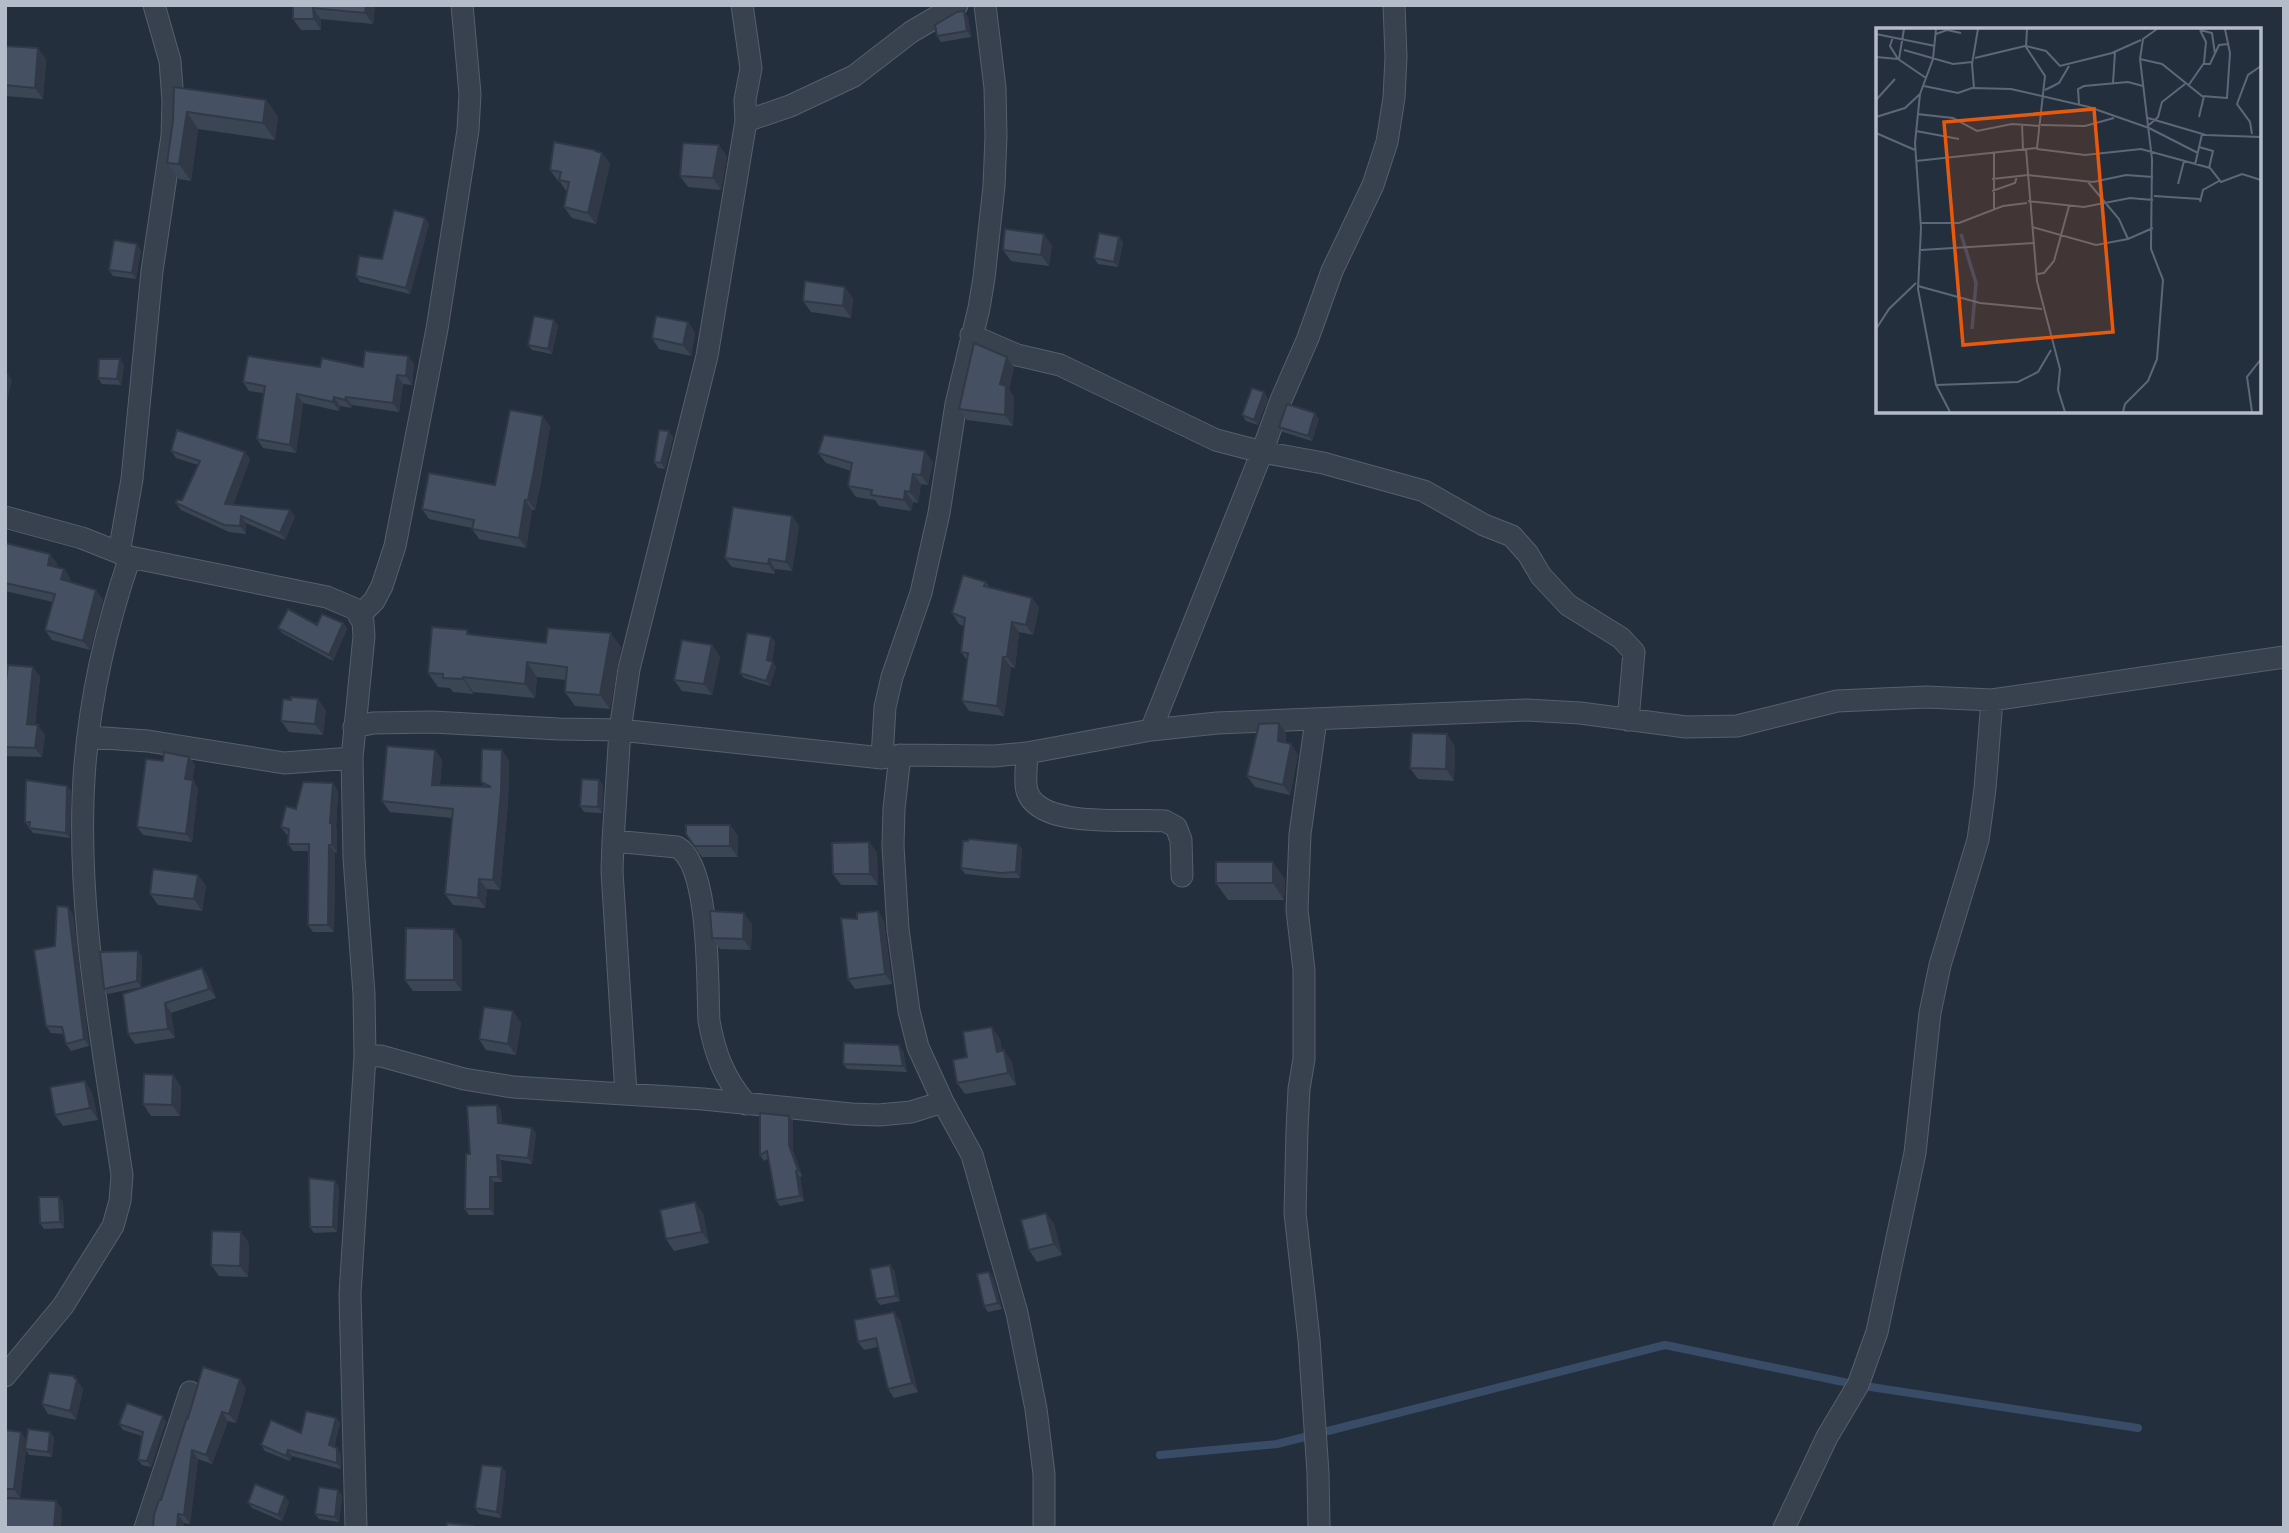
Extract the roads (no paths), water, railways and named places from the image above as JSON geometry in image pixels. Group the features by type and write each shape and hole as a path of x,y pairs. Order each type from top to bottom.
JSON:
{"street":[{"path":"5,1376 63,1306 113,1226 120,1201 122,1175 86,900 83,839 85,762 97,675 124,555 152,271 172,136 170,61 154,5"},
{"path":"360,615 382,586 395,546 438,329 468,130 470,94 462,5"},
{"path":"626,1094 612,841 620,730 629,669 707,356 746,121 745,100 751,68 743,5"},
{"path":"746,121 790,106 845,81 911,32 957,5"},
{"path":"985,5 995,88 994,186 984,278 950,433 939,513 928,566 885,707 891,756 898,929 909,1011 918,1047 976,1165 1017,1313 1036,1409 1044,1474 1044,1528"},
{"path":"1151,730 1308,338 1332,271 1373,185 1387,142 1394,98 1394,5"},
{"path":"971,335 1017,355 1060,365 1216,440 1262,453 1323,463 1424,491 1484,525 1512,536 1528,554 1541,576 1563,600 1631,647 1634,652 1628,720"},
{"path":"5,517 71,535 124,555 327,597 355,609 363,622 363,656 352,758 354,858 364,994 365,1056 350,1294 356,1528"},
{"path":"354,727 373,723 432,722 547,729 620,730 750,745 891,756 973,757 1027,753 1151,730 1217,723 1527,710 1580,713 1703,728 1737,726 1838,701 1926,697 1992,700 2284,657"},
{"path":"1784,1528 1827,1437 1858,1385 1877,1332 1915,1153 1925,1046 1940,965 1978,840 1992,700"},
{"path":"1316,720 1300,834 1297,910 1304,970 1304,1059 1299,1089 1295,1213 1309,1339 1319,1528"},
{"path":"89,737 148,741 284,763 352,758"},
{"path":"1027,753 1028,794 1038,806 1059,816 1165,821 1176,827 1181,840 1182,876"},
{"path":"612,841 677,847 685,851 692,862 702,900 708,1013 712,1037 730,1085 746,1104"},
{"path":"365,1056 381,1056 464,1079 501,1085 879,1115 911,1112 943,1102"},
{"path":"145,1528 190,1392"}],"waterway":[{"path":"1160,1455 1277,1444 1665,1345 1858,1385 2138,1428"}]}
